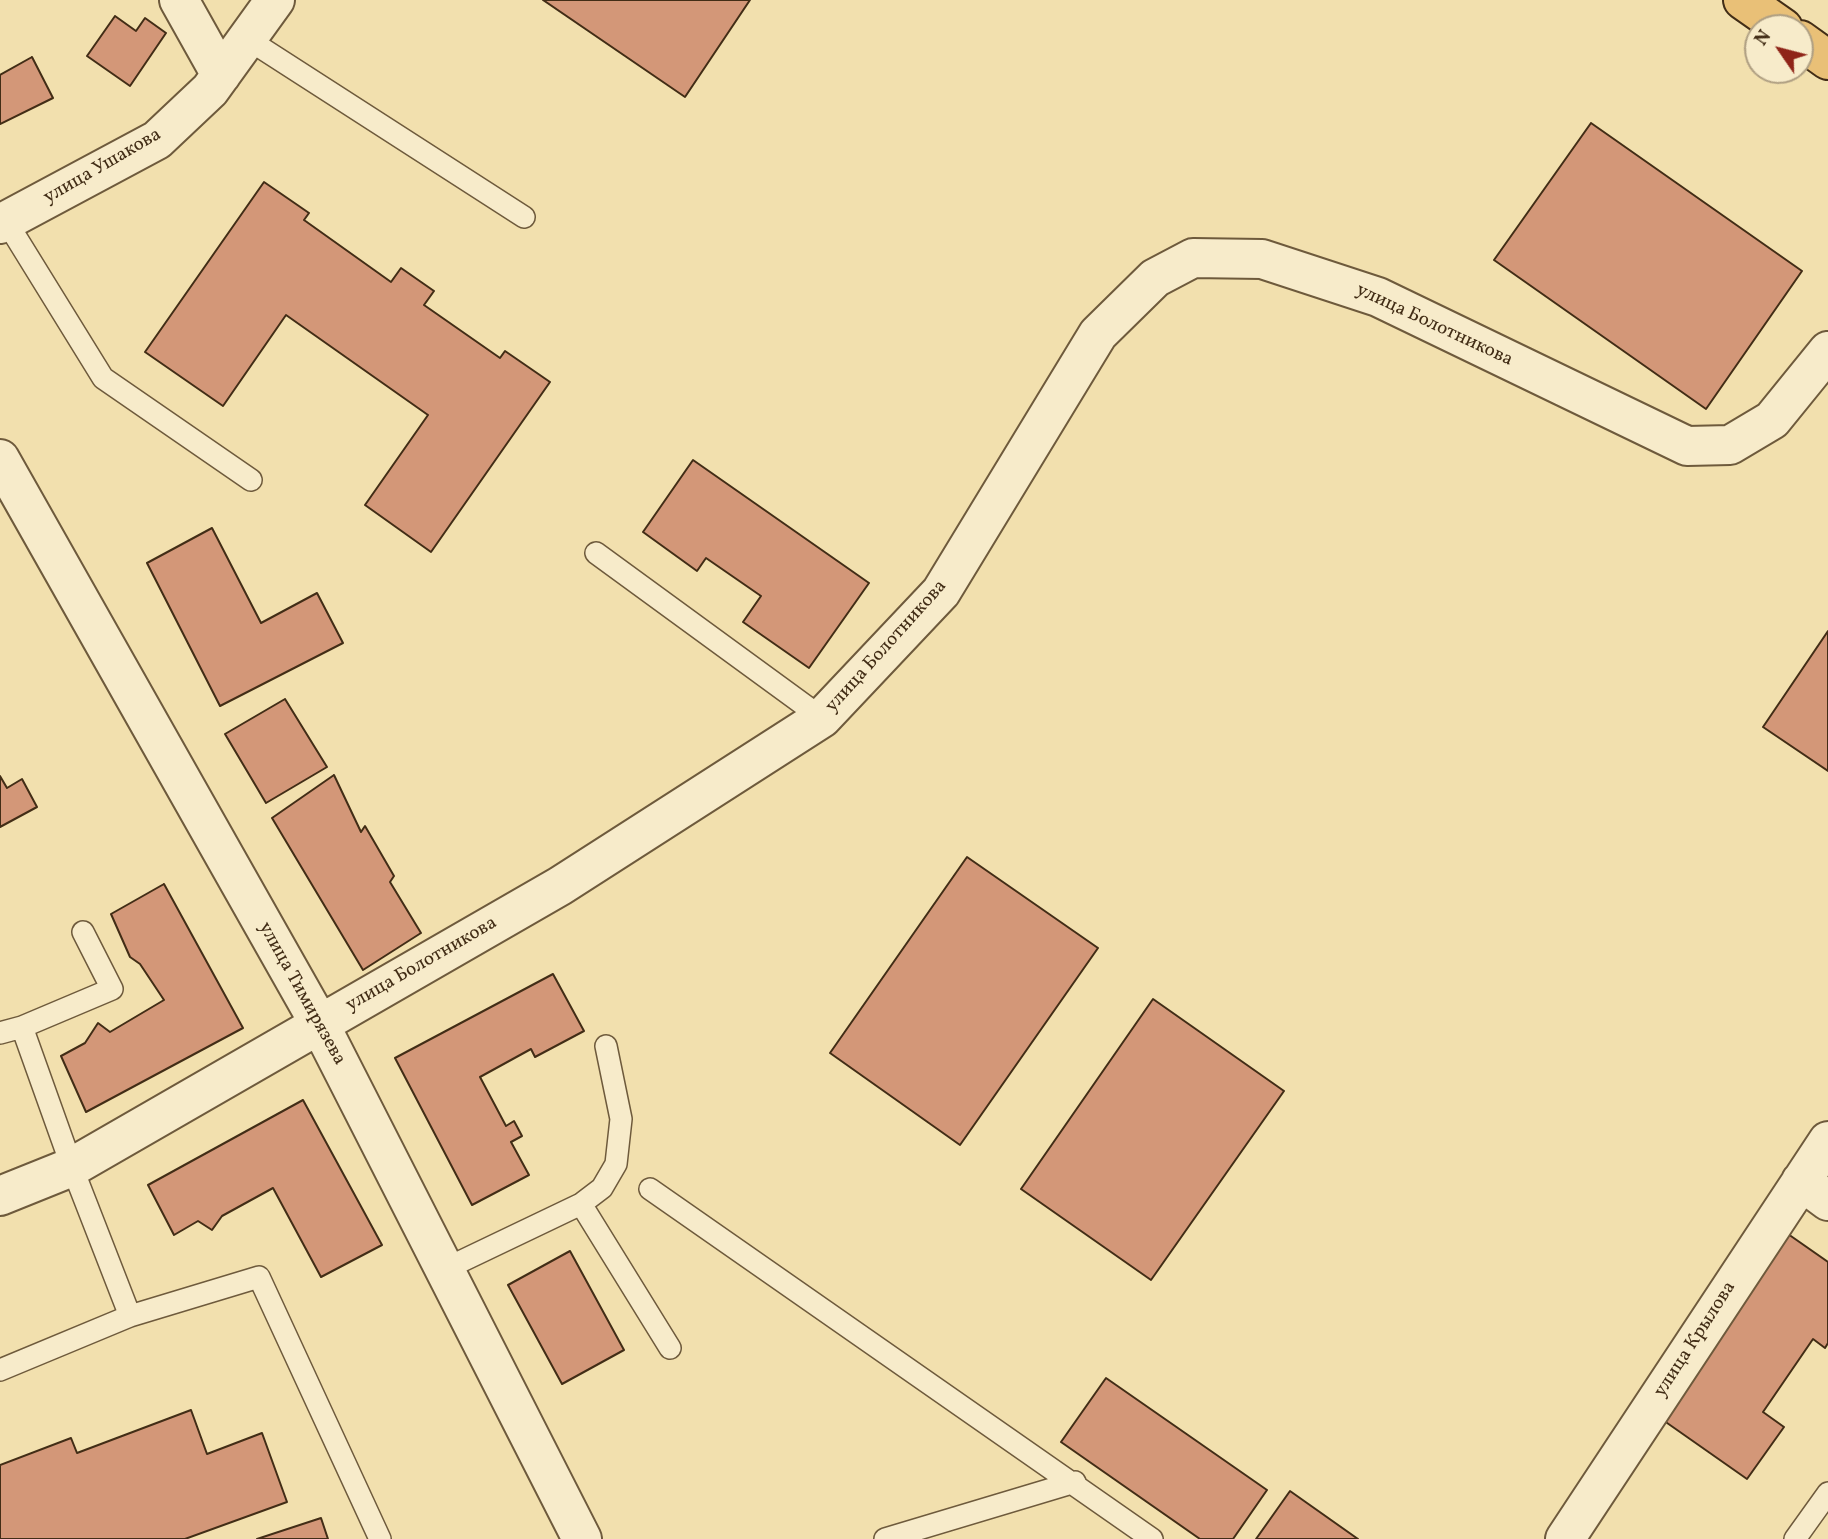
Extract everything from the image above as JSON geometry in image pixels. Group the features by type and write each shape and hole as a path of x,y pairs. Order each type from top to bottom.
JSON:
{"main road":[{"path":"1743,0 1763,14"}],"street":[{"path":"180,0 220,75"},
{"name":"улица Ушакова","path":"3,223 157,140 220,75 275,0"},
{"name":"улица Болотникова","path":"0,1196 72,1167 560,886 822,718 941,592 1098,334 1155,278 1193,258 1262,258 1378,297 1687,446 1730,445 1772,420 1828,351"},
{"name":"улица Тимирязева","path":"0,459 319,1023 582,1539"},
{"name":"улица Крылова","path":"1566,1539 1814,1191 1828,1142"}],"lane":[{"path":"248,40 524,216"},
{"path":"3,223 103,378 251,480"},
{"path":"596,553 822,718"},
{"path":"0,1033 22,1027 112,989 83,932"},
{"path":"22,1027 72,1167 130,1316"},
{"path":"443,1270 581,1204 602,1188 616,1164 621,1119 606,1046"},
{"path":"650,1189 1075,1482 1152,1539"},
{"path":"581,1204 670,1348"},
{"path":"0,1370 130,1316 259,1277 380,1539"},
{"path":"885,1539 1075,1482"},
{"path":"1795,1539 1828,1493"}],"building":[{"path":"543,0 750,0 685,97"},
{"path":"115,16 136,31 145,18 166,33 130,86 87,56"},
{"path":"32,57 53,98 0,124 0,75"},
{"path":"1591,123 1802,271 1706,409 1494,260"},
{"path":"264,182 309,213 304,220 391,282 401,268 434,291 424,305 500,358 505,351 550,382 431,552 365,505 428,415 286,315 223,406 145,352"},
{"path":"693,460 869,583 809,668 743,622 761,596 706,558 697,571 643,532"},
{"path":"212,528 261,623 317,593 343,643 220,706 147,563"},
{"path":"1828,631 1828,771 1763,727"},
{"path":"285,699 327,767 266,803 225,734"},
{"path":"334,775 361,832 365,826 394,876 390,882 421,933 363,970 272,818"},
{"path":"0,776 7,788 22,779 37,807 0,827"},
{"path":"967,857 1098,948 960,1145 830,1053"},
{"path":"164,884 243,1028 86,1112 61,1056 85,1043 98,1023 110,1032 164,1000 140,964 130,957 111,914"},
{"path":"553,974 584,1031 535,1057 531,1049 480,1077 506,1126 514,1121 522,1136 511,1142 529,1175 472,1205 395,1058"},
{"path":"1153,999 1284,1091 1151,1280 1021,1189"},
{"path":"303,1100 382,1245 321,1277 273,1188 222,1216 212,1230 198,1221 174,1235 148,1185"},
{"path":"1788,1234 1828,1262 1828,1343 1825,1348 1813,1339 1763,1412 1784,1427 1747,1479 1660,1418"},
{"path":"570,1251 624,1350 562,1384 508,1285"},
{"path":"1106,1378 1267,1490 1233,1539 1200,1539 1061,1442"},
{"path":"191,1410 207,1454 262,1433 287,1502 185,1539 0,1539 0,1465 71,1438 77,1453"},
{"path":"1290,1491 1358,1539 1256,1539"},
{"path":"321,1518 328,1539 257,1539"}]}
